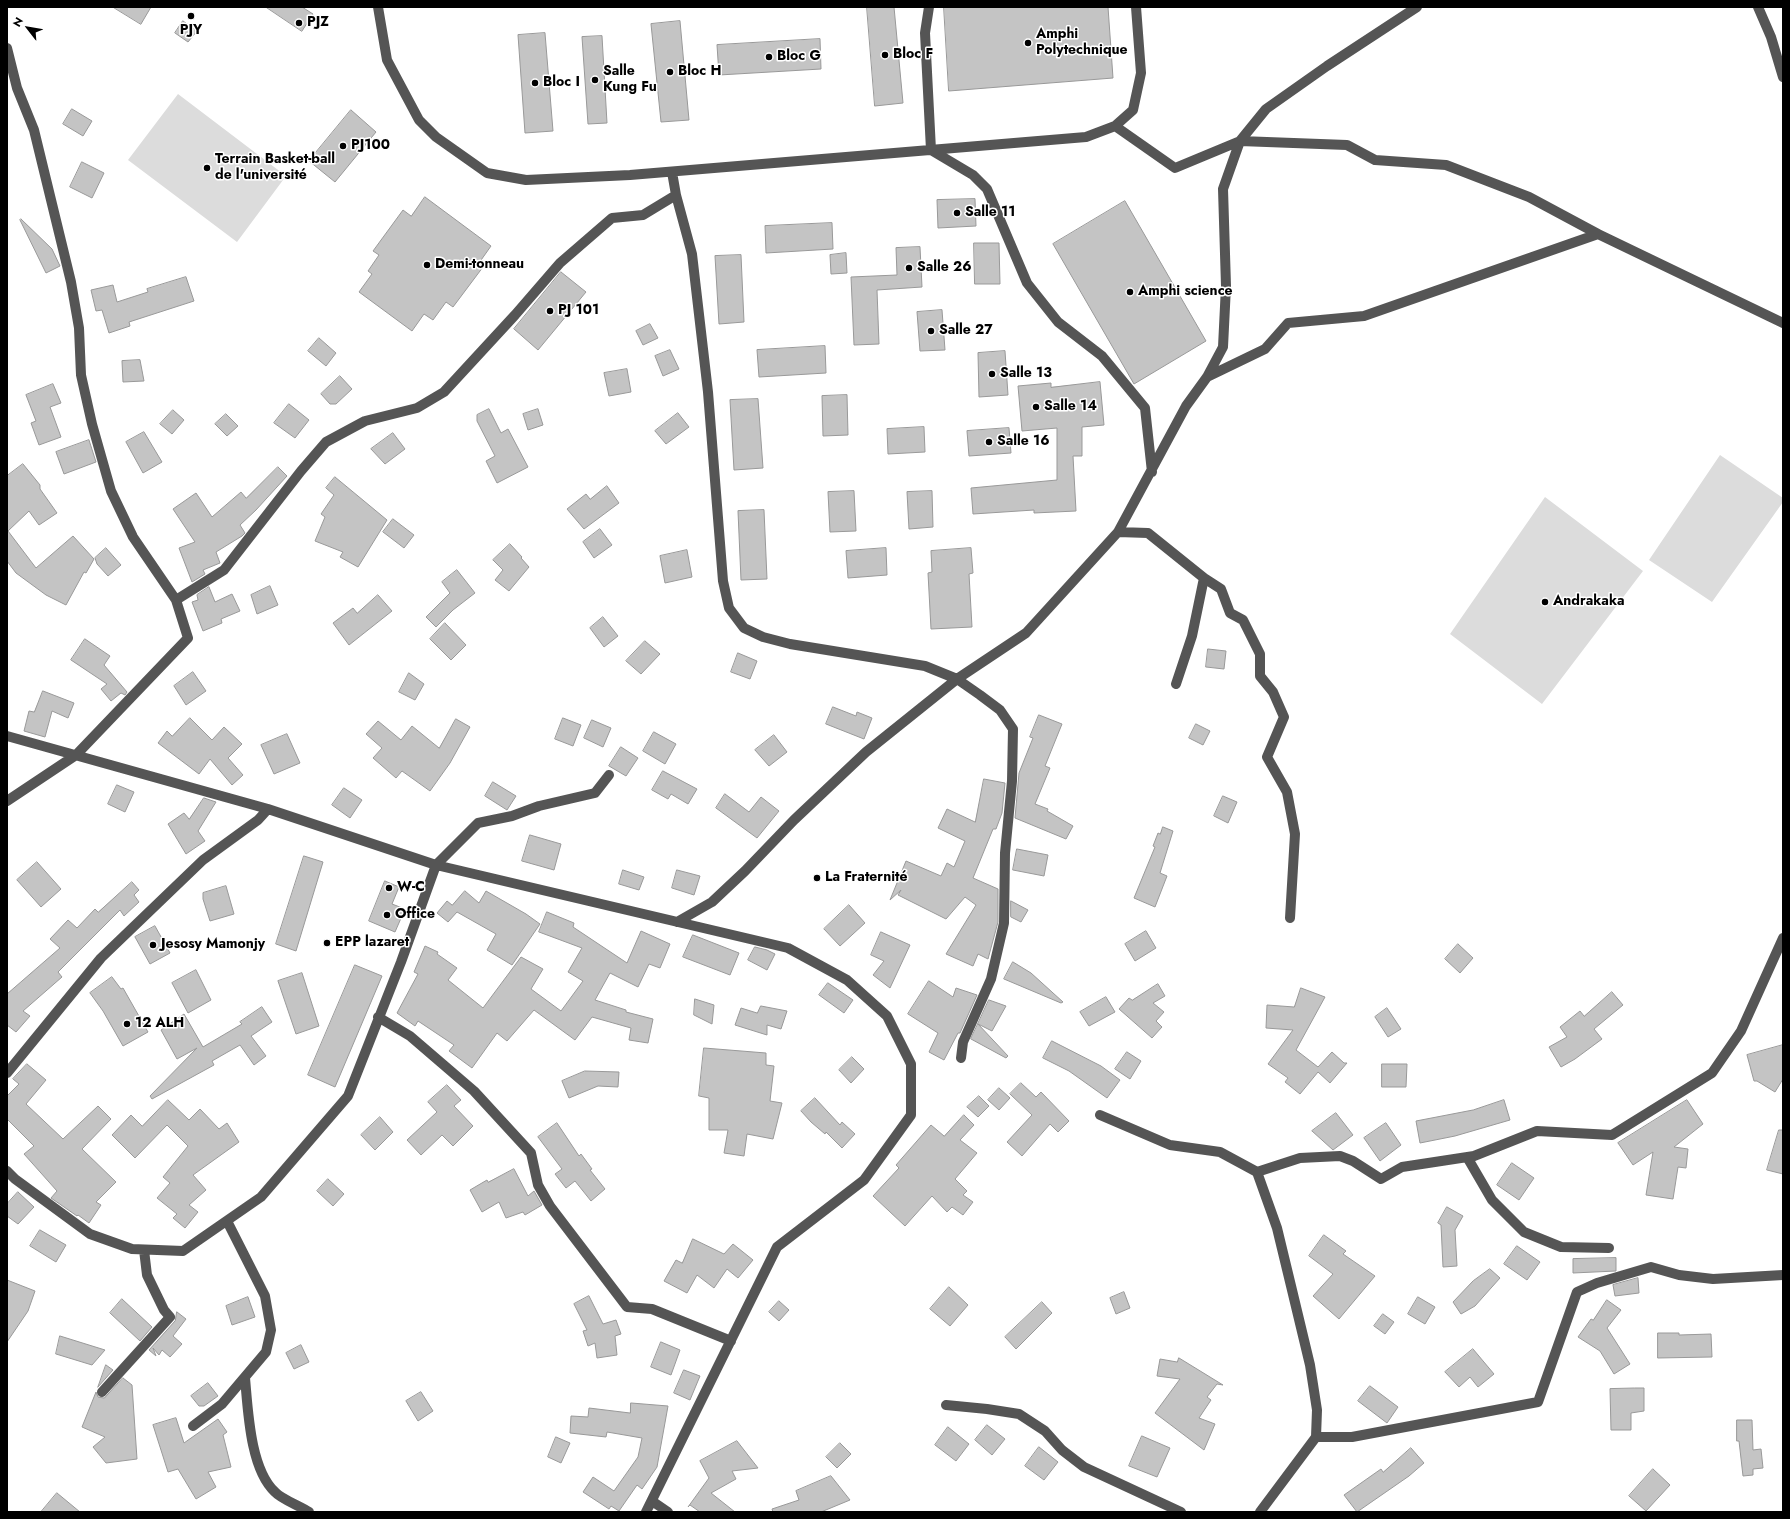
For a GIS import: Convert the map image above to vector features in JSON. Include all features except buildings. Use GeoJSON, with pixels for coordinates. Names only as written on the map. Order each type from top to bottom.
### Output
{"type":"FeatureCollection","features":[{"type":"Feature","properties":{"kind":"street"},"geometry":{"type":"LineString","coordinates":[[378,7],[387,60],[419,120],[436,137],[487,173],[526,180],[672,172],[1086,136],[1115,126],[1133,110],[1141,73],[1136,7]]}},
{"type":"Feature","properties":{"kind":"street"},"geometry":{"type":"LineString","coordinates":[[929,7],[925,33],[930,150]]}},
{"type":"Feature","properties":{"kind":"street"},"geometry":{"type":"LineString","coordinates":[[677,922],[712,902],[745,871],[794,820],[866,752],[957,679],[1026,633],[1118,532],[1152,472],[1186,406],[1207,377],[1223,346],[1226,286],[1223,189],[1240,141],[1266,109],[1327,66],[1417,7]]}},
{"type":"Feature","properties":{"kind":"street"},"geometry":{"type":"LineString","coordinates":[[1758,7],[1771,37],[1783,77]]}},
{"type":"Feature","properties":{"kind":"street"},"geometry":{"type":"LineString","coordinates":[[7,48],[17,88],[34,130],[71,282],[79,328],[81,375],[92,424],[111,491],[133,538],[176,600],[188,638],[76,755],[7,801]]}},
{"type":"Feature","properties":{"kind":"street"},"geometry":{"type":"LineString","coordinates":[[7,85],[17,88]]}},
{"type":"Feature","properties":{"kind":"street"},"geometry":{"type":"LineString","coordinates":[[1115,126],[1175,168],[1240,141],[1347,145],[1375,160],[1446,165],[1529,197],[1598,234],[1783,323]]}},
{"type":"Feature","properties":{"kind":"street"},"geometry":{"type":"LineString","coordinates":[[930,150],[973,175],[987,189],[1027,283],[1058,322],[1102,356],[1145,408],[1152,472]]}},
{"type":"Feature","properties":{"kind":"street"},"geometry":{"type":"LineString","coordinates":[[672,172],[676,194],[692,254],[708,392],[723,581],[729,608],[744,628],[763,637],[790,644],[925,666],[957,679],[1000,710],[1013,729],[1012,781],[1005,853],[1004,923],[991,979],[964,1042],[961,1058]]}},
{"type":"Feature","properties":{"kind":"street"},"geometry":{"type":"LineString","coordinates":[[176,600],[224,570],[301,471],[326,442],[365,421],[417,408],[444,392],[515,315],[560,263],[612,218],[643,215],[676,194]]}},
{"type":"Feature","properties":{"kind":"street"},"geometry":{"type":"LineString","coordinates":[[1207,377],[1265,349],[1288,323],[1364,316],[1598,234]]}},
{"type":"Feature","properties":{"kind":"street"},"geometry":{"type":"LineString","coordinates":[[1118,532],[1148,533],[1204,578],[1221,589],[1230,613],[1242,620],[1260,654],[1260,676],[1273,692],[1284,717],[1267,757],[1287,792],[1295,834],[1290,918]]}},
{"type":"Feature","properties":{"kind":"street"},"geometry":{"type":"LineString","coordinates":[[1176,684],[1192,636],[1204,578]]}},
{"type":"Feature","properties":{"kind":"street"},"geometry":{"type":"LineString","coordinates":[[7,736],[268,809],[436,865],[788,948],[847,980],[887,1016],[911,1064],[910,1114],[864,1180],[777,1247],[646,1512]]}},
{"type":"Feature","properties":{"kind":"street"},"geometry":{"type":"LineString","coordinates":[[7,1171],[15,1179],[90,1234],[132,1249],[183,1251],[261,1197],[348,1096],[436,865],[478,823],[512,816],[539,806],[595,793],[609,775]]}},
{"type":"Feature","properties":{"kind":"street"},"geometry":{"type":"LineString","coordinates":[[7,1073],[100,958],[204,860],[258,820],[268,809]]}},
{"type":"Feature","properties":{"kind":"street"},"geometry":{"type":"LineString","coordinates":[[1257,1172],[1300,1158],[1340,1156],[1353,1161],[1381,1179],[1402,1168],[1474,1156],[1537,1131],[1612,1135],[1712,1073],[1741,1032],[1783,938]]}},
{"type":"Feature","properties":{"kind":"street"},"geometry":{"type":"LineString","coordinates":[[378,1017],[410,1036],[474,1091],[531,1153],[538,1185],[550,1206],[627,1307],[652,1309],[731,1341]]}},
{"type":"Feature","properties":{"kind":"street"},"geometry":{"type":"LineString","coordinates":[[1100,1116],[1170,1145],[1220,1152],[1257,1172],[1277,1228],[1310,1365],[1318,1410],[1316,1437],[1260,1512]]}},
{"type":"Feature","properties":{"kind":"street"},"geometry":{"type":"LineString","coordinates":[[1467,1157],[1492,1200],[1524,1232],[1561,1247],[1609,1248]]}},
{"type":"Feature","properties":{"kind":"street"},"geometry":{"type":"LineString","coordinates":[[193,1426],[222,1404],[245,1378],[266,1352],[271,1330],[265,1296],[227,1221]]}},
{"type":"Feature","properties":{"kind":"street"},"geometry":{"type":"LineString","coordinates":[[102,1392],[170,1317],[164,1310],[147,1275],[144,1250]]}},
{"type":"Feature","properties":{"kind":"street"},"geometry":{"type":"LineString","coordinates":[[1316,1437],[1352,1437],[1538,1402],[1577,1292],[1596,1283],[1650,1267],[1679,1276],[1713,1279],[1783,1275]]}},
{"type":"Feature","properties":{"kind":"street"},"geometry":{"type":"LineString","coordinates":[[245,1378],[251,1436],[261,1472],[275,1493],[309,1512]]}},
{"type":"Feature","properties":{"kind":"street"},"geometry":{"type":"LineString","coordinates":[[946,1405],[1020,1414],[1045,1431],[1062,1450],[1084,1466],[1181,1512]]}},
{"type":"Feature","properties":{"kind":"street"},"geometry":{"type":"LineString","coordinates":[[652,1501],[668,1512]]}},
{"type":"Feature","properties":{"kind":"shaded area","name":"Terrain Basket-ball de l'université"},"geometry":{"type":"Polygon","coordinates":[[[178,94],[286,176],[237,242],[128,160],[178,94]]]}},
{"type":"Feature","properties":{"kind":"shaded area"},"geometry":{"type":"Polygon","coordinates":[[[1720,455],[1783,498],[1783,502],[1712,602],[1649,560],[1720,455]]]}},
{"type":"Feature","properties":{"kind":"shaded area","name":"Andrakaka"},"geometry":{"type":"Polygon","coordinates":[[[1545,497],[1643,571],[1542,704],[1450,634],[1545,497]]]}},
{"type":"Feature","properties":{"kind":"place","name":"PJY"},"geometry":{"type":"Point","coordinates":[191,16]}},
{"type":"Feature","properties":{"kind":"place","name":"PJZ"},"geometry":{"type":"Point","coordinates":[299,23]}},
{"type":"Feature","properties":{"kind":"place","name":"Amphi Polytechnique"},"geometry":{"type":"Point","coordinates":[1028,43]}},
{"type":"Feature","properties":{"kind":"place","name":"Bloc F"},"geometry":{"type":"Point","coordinates":[885,55]}},
{"type":"Feature","properties":{"kind":"place","name":"Bloc G"},"geometry":{"type":"Point","coordinates":[769,57]}},
{"type":"Feature","properties":{"kind":"place","name":"Bloc H"},"geometry":{"type":"Point","coordinates":[670,72]}},
{"type":"Feature","properties":{"kind":"place","name":"Salle Kung Fu"},"geometry":{"type":"Point","coordinates":[595,80]}},
{"type":"Feature","properties":{"kind":"place","name":"Bloc I"},"geometry":{"type":"Point","coordinates":[535,83]}},
{"type":"Feature","properties":{"kind":"place","name":"PJ100"},"geometry":{"type":"Point","coordinates":[343,146]}},
{"type":"Feature","properties":{"kind":"place","name":"Terrain Basket-ball de l'université"},"geometry":{"type":"Point","coordinates":[207,168]}},
{"type":"Feature","properties":{"kind":"place","name":"Salle 11"},"geometry":{"type":"Point","coordinates":[957,213]}},
{"type":"Feature","properties":{"kind":"place","name":"Demi-tonneau"},"geometry":{"type":"Point","coordinates":[427,265]}},
{"type":"Feature","properties":{"kind":"place","name":"Salle 26"},"geometry":{"type":"Point","coordinates":[909,268]}},
{"type":"Feature","properties":{"kind":"place","name":"Amphi science"},"geometry":{"type":"Point","coordinates":[1130,292]}},
{"type":"Feature","properties":{"kind":"place","name":"PJ 101"},"geometry":{"type":"Point","coordinates":[550,311]}},
{"type":"Feature","properties":{"kind":"place","name":"Salle 27"},"geometry":{"type":"Point","coordinates":[931,331]}},
{"type":"Feature","properties":{"kind":"place","name":"Salle 13"},"geometry":{"type":"Point","coordinates":[992,374]}},
{"type":"Feature","properties":{"kind":"place","name":"Salle 14"},"geometry":{"type":"Point","coordinates":[1036,407]}},
{"type":"Feature","properties":{"kind":"place","name":"Salle 16"},"geometry":{"type":"Point","coordinates":[989,442]}},
{"type":"Feature","properties":{"kind":"place","name":"Andrakaka"},"geometry":{"type":"Point","coordinates":[1545,602]}},
{"type":"Feature","properties":{"kind":"place","name":"La Fraternité"},"geometry":{"type":"Point","coordinates":[817,878]}},
{"type":"Feature","properties":{"kind":"place","name":"W-C"},"geometry":{"type":"Point","coordinates":[389,888]}},
{"type":"Feature","properties":{"kind":"place","name":"Office"},"geometry":{"type":"Point","coordinates":[387,915]}},
{"type":"Feature","properties":{"kind":"place","name":"EPP lazaret"},"geometry":{"type":"Point","coordinates":[327,943]}},
{"type":"Feature","properties":{"kind":"place","name":"Jesosy Mamonjy"},"geometry":{"type":"Point","coordinates":[153,945]}},
{"type":"Feature","properties":{"kind":"place","name":"12 ALH"},"geometry":{"type":"Point","coordinates":[127,1024]}}]}
